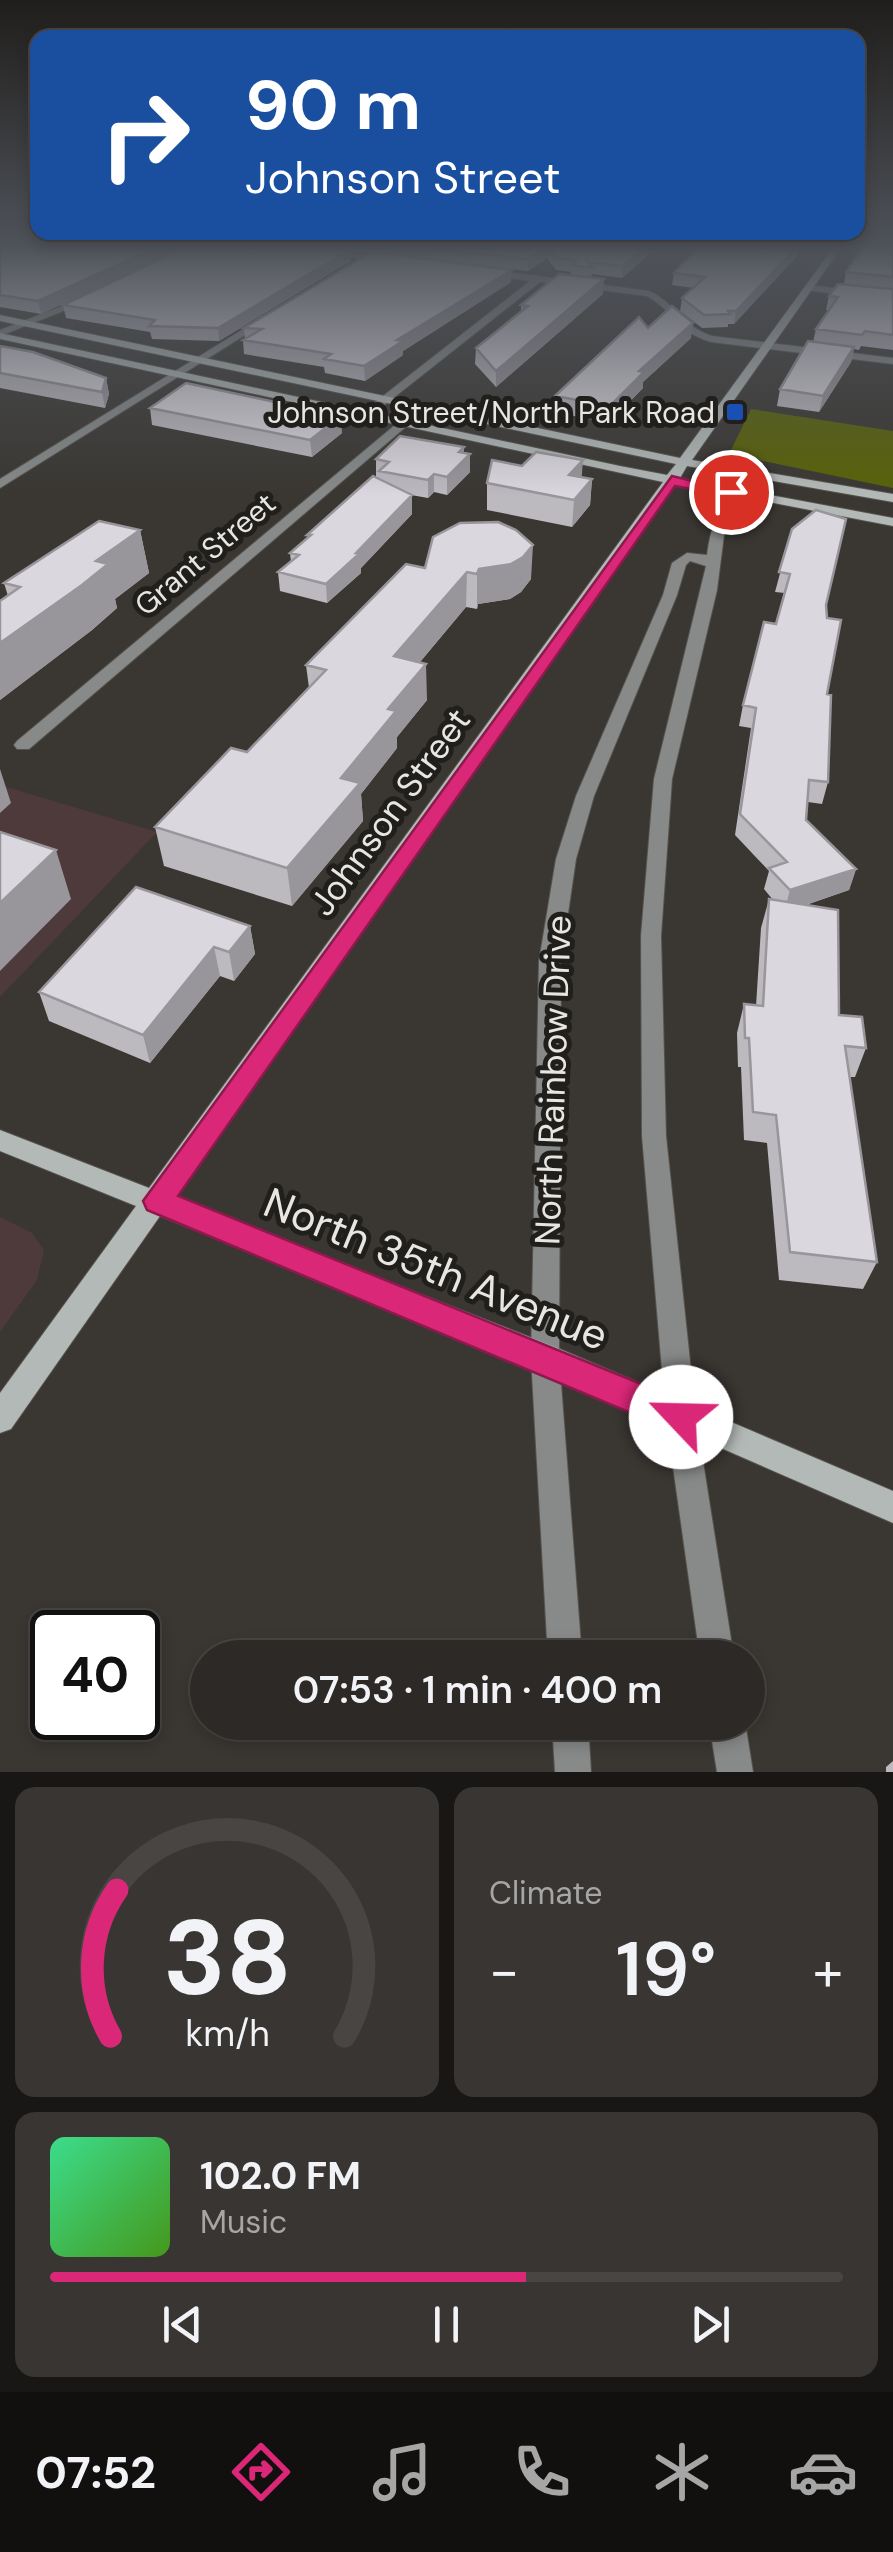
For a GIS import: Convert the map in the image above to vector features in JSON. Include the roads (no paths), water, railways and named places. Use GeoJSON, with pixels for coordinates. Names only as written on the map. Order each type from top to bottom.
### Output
{"type":"FeatureCollection","features":[{"type":"Feature","properties":{"kind":"street"},"geometry":{"type":"LineString","coordinates":[[63,331],[683,462],[893,498]]}},
{"type":"Feature","properties":{"kind":"street"},"geometry":{"type":"LineString","coordinates":[[0,484],[248,331]]}},
{"type":"Feature","properties":{"kind":"street"},"geometry":{"type":"LineString","coordinates":[[364,416],[473,331]]}},
{"type":"Feature","properties":{"kind":"street"},"geometry":{"type":"LineString","coordinates":[[689,331],[719,340],[893,362]]}},
{"type":"Feature","properties":{"kind":"street","name":"Johnson Street"},"geometry":{"type":"LineString","coordinates":[[0,1418],[778,331]]}},
{"type":"Feature","properties":{"kind":"street"},"geometry":{"type":"LineString","coordinates":[[0,335],[672,481],[893,522]]}},
{"type":"Feature","properties":{"kind":"street","name":"Grant Street"},"geometry":{"type":"LineString","coordinates":[[23,745],[423,407]]}},
{"type":"Feature","properties":{"kind":"street"},"geometry":{"type":"LineString","coordinates":[[714,1640],[681,1417],[654,1136],[651,936],[663,779],[722,518],[760,498]]}},
{"type":"Feature","properties":{"kind":"street","name":"North Rainbow Drive"},"geometry":{"type":"LineString","coordinates":[[564,1640],[545,1357],[550,961],[566,859],[586,796],[670,595],[679,563],[688,557],[706,559],[714,566]]}},
{"type":"Feature","properties":{"kind":"street","name":"North 35th Avenue"},"geometry":{"type":"LineString","coordinates":[[0,1140],[545,1357],[893,1506]]}},
{"type":"Feature","properties":{"kind":"street"},"geometry":{"type":"LineString","coordinates":[[571,1740],[573,1772]]}},
{"type":"Feature","properties":{"kind":"street"},"geometry":{"type":"LineString","coordinates":[[730,1740],[734,1772]]}},
{"type":"Feature","properties":{"kind":"place","name":"Johnson Street/North Park Road"},"geometry":{"type":"Point","coordinates":[735,412]}}]}
